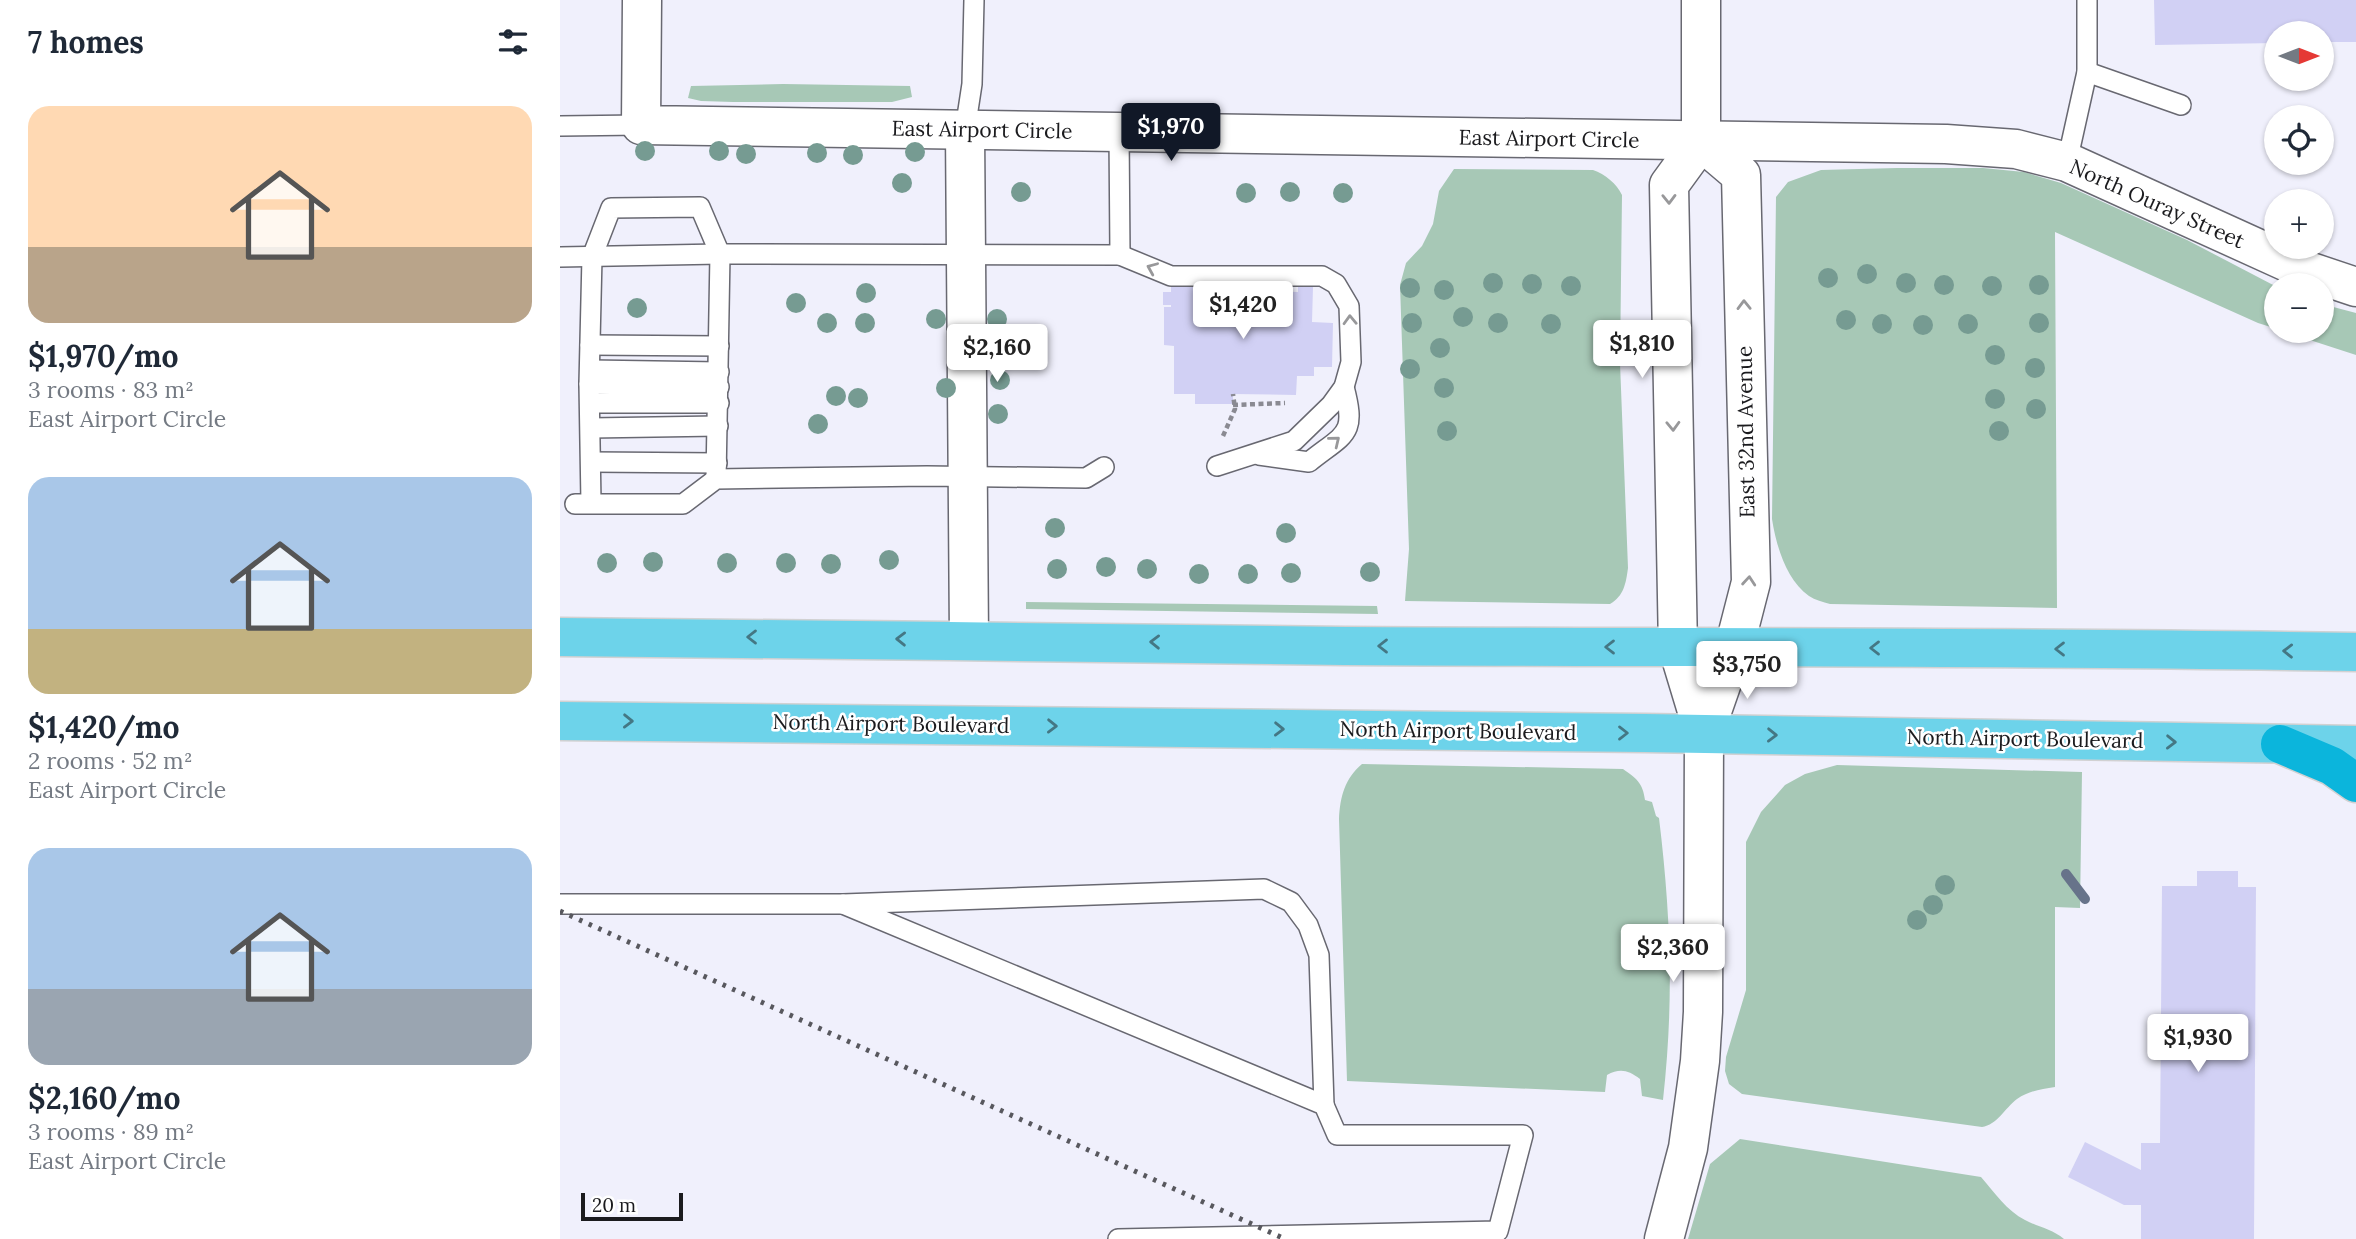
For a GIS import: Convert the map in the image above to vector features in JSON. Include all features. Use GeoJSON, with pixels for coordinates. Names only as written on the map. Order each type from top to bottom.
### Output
{"type":"FeatureCollection","features":[{"type":"Feature","properties":{"kind":"highway"},"geometry":{"type":"LineString","coordinates":[[2280,744],[2332,766],[2356,783]]}},
{"type":"Feature","properties":{"kind":"main road"},"geometry":{"type":"LineString","coordinates":[[560,636],[969,639],[1339,646],[2356,652]]}},
{"type":"Feature","properties":{"kind":"main road","name":"North Airport Boulevard"},"geometry":{"type":"LineString","coordinates":[[560,721],[1704,734],[2356,745]]}},
{"type":"Feature","properties":{"kind":"street"},"geometry":{"type":"LineString","coordinates":[[641,125],[642,0]]}},
{"type":"Feature","properties":{"kind":"street"},"geometry":{"type":"LineString","coordinates":[[1701,0],[1701,141]]}},
{"type":"Feature","properties":{"kind":"street","name":"East Airport Circle"},"geometry":{"type":"LineString","coordinates":[[641,125],[1701,141]]}},
{"type":"Feature","properties":{"kind":"street"},"geometry":{"type":"LineString","coordinates":[[965,130],[969,639]]}},
{"type":"Feature","properties":{"kind":"street","name":"North Ouray Street"},"geometry":{"type":"LineString","coordinates":[[1701,141],[1946,144],[2016,149],[2067,162],[2305,270],[2356,287]]}},
{"type":"Feature","properties":{"kind":"street","name":"East 32nd Avenue"},"geometry":{"type":"LineString","coordinates":[[1664,1239],[1688,1148],[1700,1061],[1703,1012],[1704,734],[1678,648],[1669,185],[1701,141],[1741,175],[1751,582],[1734,648],[1704,734]]}},
{"type":"Feature","properties":{"kind":"lane"},"geometry":{"type":"LineString","coordinates":[[965,130],[972,84],[974,0]]}},
{"type":"Feature","properties":{"kind":"lane"},"geometry":{"type":"LineString","coordinates":[[2067,162],[2087,72],[2087,0]]}},
{"type":"Feature","properties":{"kind":"lane"},"geometry":{"type":"LineString","coordinates":[[2087,72],[2181,105]]}},
{"type":"Feature","properties":{"kind":"lane"},"geometry":{"type":"LineString","coordinates":[[560,126],[641,125]]}},
{"type":"Feature","properties":{"kind":"lane"},"geometry":{"type":"LineString","coordinates":[[1119,132],[1120,255]]}},
{"type":"Feature","properties":{"kind":"lane"},"geometry":{"type":"LineString","coordinates":[[700,207],[720,254],[717,471],[683,504],[583,504],[591,462],[592,257],[611,208],[700,207]]}},
{"type":"Feature","properties":{"kind":"lane"},"geometry":{"type":"LineString","coordinates":[[560,257],[720,254],[1120,255],[1171,276],[1309,275],[1329,279],[1340,289],[1349,306],[1351,362],[1344,387],[1331,405],[1294,441],[1217,466]]}},
{"type":"Feature","properties":{"kind":"lane"},"geometry":{"type":"LineString","coordinates":[[590,345],[719,346]]}},
{"type":"Feature","properties":{"kind":"lane"},"geometry":{"type":"LineString","coordinates":[[590,386],[719,387]]}},
{"type":"Feature","properties":{"kind":"lane"},"geometry":{"type":"LineString","coordinates":[[1251,454],[1310,462],[1347,431],[1351,419],[1344,387]]}},
{"type":"Feature","properties":{"kind":"lane"},"geometry":{"type":"LineString","coordinates":[[591,428],[718,426]]}},
{"type":"Feature","properties":{"kind":"lane"},"geometry":{"type":"LineString","coordinates":[[591,462],[717,471],[1086,478],[1104,467]]}},
{"type":"Feature","properties":{"kind":"lane"},"geometry":{"type":"LineString","coordinates":[[560,904],[843,904],[1264,889],[1291,902],[1308,925],[1319,955],[1324,1105],[1336,1135],[1524,1135],[1498,1231],[1118,1239]]}},
{"type":"Feature","properties":{"kind":"lane"},"geometry":{"type":"LineString","coordinates":[[843,904],[1324,1105]]}},
{"type":"Feature","properties":{"kind":"path"},"geometry":{"type":"LineString","coordinates":[[1222,438],[1235,409],[1233,394]]}},
{"type":"Feature","properties":{"kind":"path"},"geometry":{"type":"LineString","coordinates":[[1233,405],[1285,403]]}},
{"type":"Feature","properties":{"kind":"green space"},"geometry":{"type":"Polygon","coordinates":[[[691,86],[910,86],[912,97],[892,102],[733,102],[688,98],[691,86]]]}},
{"type":"Feature","properties":{"kind":"green space"},"geometry":{"type":"Polygon","coordinates":[[[1983,168],[2024,172],[2061,183],[2187,240],[2264,280],[2264,325],[2055,232],[2057,608],[1830,604],[1811,597],[1801,589],[1788,571],[1779,551],[1772,519],[1776,197],[1788,182],[1821,170],[1983,168]]]}},
{"type":"Feature","properties":{"kind":"green space"},"geometry":{"type":"Polygon","coordinates":[[[1454,169],[1593,170],[1610,180],[1622,195],[1620,363],[1628,568],[1621,593],[1610,604],[1405,601],[1409,549],[1400,285],[1406,263],[1422,246],[1433,224],[1439,191],[1454,169]]]}},
{"type":"Feature","properties":{"kind":"green space"},"geometry":{"type":"Polygon","coordinates":[[[2334,307],[2356,313],[2356,355],[2319,343],[2334,343],[2334,307]]]}},
{"type":"Feature","properties":{"kind":"green space"},"geometry":{"type":"Polygon","coordinates":[[[1026,602],[1377,606],[1378,614],[1026,609],[1026,602]]]}},
{"type":"Feature","properties":{"kind":"green space"},"geometry":{"type":"Polygon","coordinates":[[[1362,764],[1623,769],[1632,775],[1643,789],[1645,800],[1652,802],[1659,818],[1666,890],[1670,993],[1663,1100],[1642,1096],[1640,1079],[1624,1071],[1607,1075],[1605,1092],[1347,1081],[1339,819],[1344,788],[1351,775],[1362,764]]]}},
{"type":"Feature","properties":{"kind":"green space"},"geometry":{"type":"Polygon","coordinates":[[[1837,765],[2082,772],[2080,908],[2055,907],[2055,1087],[2022,1096],[1987,1126],[1742,1094],[1729,1084],[1725,1071],[1726,1057],[1746,990],[1746,842],[1761,812],[1785,785],[1805,774],[1837,765]]]}},
{"type":"Feature","properties":{"kind":"green space"},"geometry":{"type":"Polygon","coordinates":[[[1740,1139],[1981,1177],[2012,1212],[2064,1239],[1688,1239],[1710,1164],[1740,1139]]]}},
{"type":"Feature","properties":{"kind":"building"},"geometry":{"type":"Polygon","coordinates":[[[2154,0],[2356,0],[2356,42],[2334,42],[2334,21],[2264,21],[2264,43],[2155,45],[2154,0]]]}},
{"type":"Feature","properties":{"kind":"building"},"geometry":{"type":"Polygon","coordinates":[[[1171,286],[1245,287],[1245,291],[1298,292],[1298,287],[1313,287],[1312,322],[1333,323],[1332,367],[1314,367],[1314,376],[1297,376],[1296,395],[1233,394],[1233,404],[1195,404],[1195,394],[1174,394],[1174,346],[1164,345],[1164,307],[1171,305],[1163,305],[1163,292],[1171,292],[1171,286]]]}},
{"type":"Feature","properties":{"kind":"building"},"geometry":{"type":"Polygon","coordinates":[[[2197,871],[2238,871],[2238,887],[2256,887],[2254,1239],[2141,1239],[2141,1205],[2124,1205],[2068,1177],[2085,1142],[2141,1170],[2141,1143],[2160,1143],[2162,886],[2197,886],[2197,871]]]}},
{"type":"Feature","properties":{"kind":"waterway"},"geometry":{"type":"LineString","coordinates":[[2066,874],[2085,899]]}},
{"type":"Feature","properties":{"kind":"railway"},"geometry":{"type":"LineString","coordinates":[[560,911],[1285,1239]]}}]}
